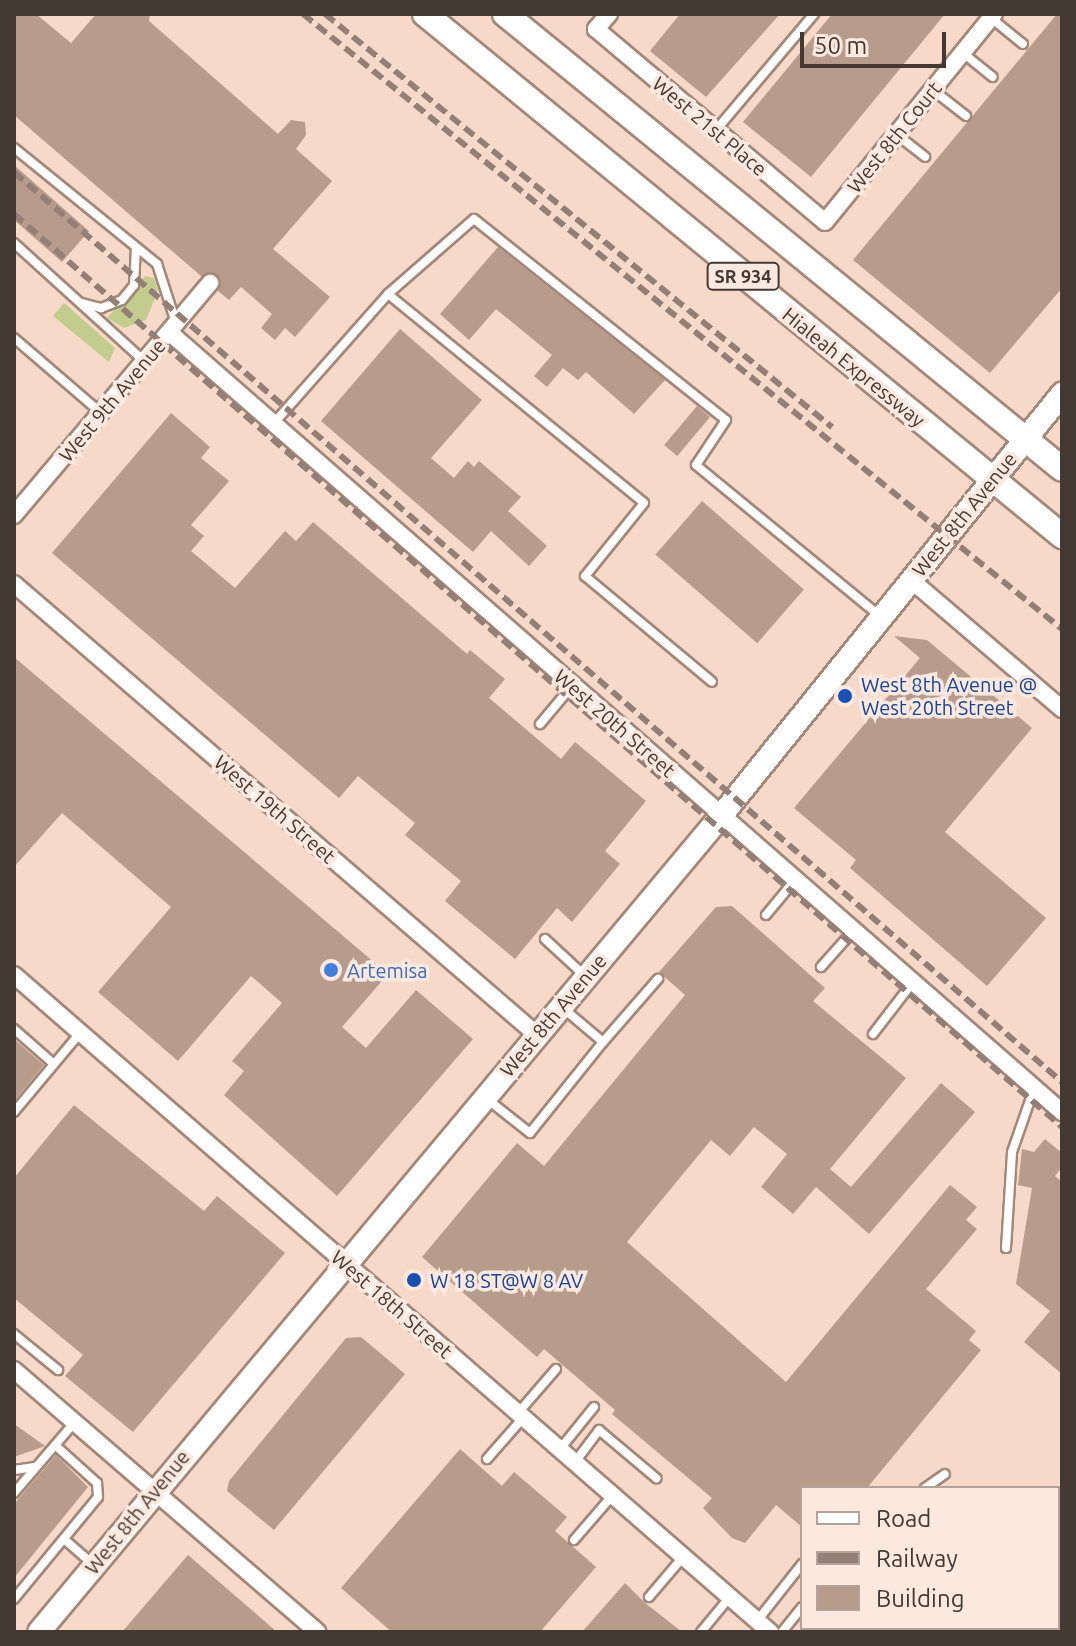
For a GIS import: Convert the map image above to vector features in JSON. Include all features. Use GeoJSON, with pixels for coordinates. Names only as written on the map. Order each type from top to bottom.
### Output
{"type":"FeatureCollection","features":[{"type":"Feature","properties":{"kind":"main road","name":"Hialeah Expressway"},"geometry":{"type":"LineString","coordinates":[[425,14],[1062,536]]}},
{"type":"Feature","properties":{"kind":"main road","name":"SR 934"},"geometry":{"type":"LineString","coordinates":[[505,14],[1062,469]]}},
{"type":"Feature","properties":{"kind":"street","name":"West 21st Place"},"geometry":{"type":"LineString","coordinates":[[609,14],[596,29],[825,222]]}},
{"type":"Feature","properties":{"kind":"street","name":"West 8th Court"},"geometry":{"type":"LineString","coordinates":[[825,222],[992,16]]}},
{"type":"Feature","properties":{"kind":"street","name":"West 9th Avenue"},"geometry":{"type":"LineString","coordinates":[[14,515],[210,283]]}},
{"type":"Feature","properties":{"kind":"street","name":"West 20th Street"},"geometry":{"type":"LineString","coordinates":[[172,328],[273,423],[1062,1112]]}},
{"type":"Feature","properties":{"kind":"street","name":"West 8th Avenue"},"geometry":{"type":"LineString","coordinates":[[39,1632],[721,816],[1062,394]]}},
{"type":"Feature","properties":{"kind":"street"},"geometry":{"type":"LineString","coordinates":[[911,580],[1062,709]]}},
{"type":"Feature","properties":{"kind":"street","name":"West 19th Street"},"geometry":{"type":"LineString","coordinates":[[14,584],[537,1035]]}},
{"type":"Feature","properties":{"kind":"street","name":"West 18th Street"},"geometry":{"type":"LineString","coordinates":[[14,975],[770,1632]]}},
{"type":"Feature","properties":{"kind":"street"},"geometry":{"type":"LineString","coordinates":[[14,1370],[315,1631]]}},
{"type":"Feature","properties":{"kind":"lane"},"geometry":{"type":"LineString","coordinates":[[716,130],[814,14]]}},
{"type":"Feature","properties":{"kind":"lane"},"geometry":{"type":"LineString","coordinates":[[992,16],[1023,44]]}},
{"type":"Feature","properties":{"kind":"lane"},"geometry":{"type":"LineString","coordinates":[[963,53],[993,77]]}},
{"type":"Feature","properties":{"kind":"lane"},"geometry":{"type":"LineString","coordinates":[[932,90],[966,116]]}},
{"type":"Feature","properties":{"kind":"lane"},"geometry":{"type":"LineString","coordinates":[[896,134],[925,157]]}},
{"type":"Feature","properties":{"kind":"lane"},"geometry":{"type":"LineString","coordinates":[[14,148],[157,264],[172,328]]}},
{"type":"Feature","properties":{"kind":"lane"},"geometry":{"type":"LineString","coordinates":[[273,423],[388,294],[474,219],[726,420],[696,465],[881,617]]}},
{"type":"Feature","properties":{"kind":"lane"},"geometry":{"type":"LineString","coordinates":[[14,243],[145,361]]}},
{"type":"Feature","properties":{"kind":"lane"},"geometry":{"type":"LineString","coordinates":[[77,301],[101,308],[122,300],[134,285],[136,248]]}},
{"type":"Feature","properties":{"kind":"lane"},"geometry":{"type":"LineString","coordinates":[[388,294],[644,503],[585,576],[712,682]]}},
{"type":"Feature","properties":{"kind":"lane"},"geometry":{"type":"LineString","coordinates":[[14,338],[101,413]]}},
{"type":"Feature","properties":{"kind":"lane"},"geometry":{"type":"LineString","coordinates":[[540,724],[572,686]]}},
{"type":"Feature","properties":{"kind":"lane"},"geometry":{"type":"LineString","coordinates":[[766,915],[795,880]]}},
{"type":"Feature","properties":{"kind":"lane"},"geometry":{"type":"LineString","coordinates":[[821,967],[853,931]]}},
{"type":"Feature","properties":{"kind":"lane"},"geometry":{"type":"LineString","coordinates":[[545,939],[585,977]]}},
{"type":"Feature","properties":{"kind":"lane"},"geometry":{"type":"LineString","coordinates":[[484,1097],[530,1133],[658,979]]}},
{"type":"Feature","properties":{"kind":"lane"},"geometry":{"type":"LineString","coordinates":[[873,1034],[913,982]]}},
{"type":"Feature","properties":{"kind":"lane"},"geometry":{"type":"LineString","coordinates":[[561,1006],[603,1042]]}},
{"type":"Feature","properties":{"kind":"lane"},"geometry":{"type":"LineString","coordinates":[[14,1029],[54,1064]]}},
{"type":"Feature","properties":{"kind":"lane"},"geometry":{"type":"LineString","coordinates":[[14,1112],[80,1033]]}},
{"type":"Feature","properties":{"kind":"lane"},"geometry":{"type":"LineString","coordinates":[[1006,1248],[1012,1152],[1034,1088]]}},
{"type":"Feature","properties":{"kind":"lane"},"geometry":{"type":"LineString","coordinates":[[14,1334],[58,1370]]}},
{"type":"Feature","properties":{"kind":"lane"},"geometry":{"type":"LineString","coordinates":[[487,1459],[556,1369]]}},
{"type":"Feature","properties":{"kind":"lane"},"geometry":{"type":"LineString","coordinates":[[560,1449],[594,1407]]}},
{"type":"Feature","properties":{"kind":"lane"},"geometry":{"type":"LineString","coordinates":[[14,1493],[75,1422]]}},
{"type":"Feature","properties":{"kind":"lane"},"geometry":{"type":"LineString","coordinates":[[575,1462],[599,1430],[656,1478]]}},
{"type":"Feature","properties":{"kind":"lane"},"geometry":{"type":"LineString","coordinates":[[14,1599],[64,1539],[99,1489],[56,1446]]}},
{"type":"Feature","properties":{"kind":"lane"},"geometry":{"type":"LineString","coordinates":[[14,1470],[35,1467]]}},
{"type":"Feature","properties":{"kind":"lane"},"geometry":{"type":"LineString","coordinates":[[928,1486],[945,1474]]}},
{"type":"Feature","properties":{"kind":"lane"},"geometry":{"type":"LineString","coordinates":[[574,1540],[613,1495]]}},
{"type":"Feature","properties":{"kind":"lane"},"geometry":{"type":"LineString","coordinates":[[64,1539],[94,1565]]}},
{"type":"Feature","properties":{"kind":"lane"},"geometry":{"type":"LineString","coordinates":[[649,1597],[683,1557]]}},
{"type":"Feature","properties":{"kind":"lane"},"geometry":{"type":"LineString","coordinates":[[757,1621],[800,1567]]}},
{"type":"Feature","properties":{"kind":"lane"},"geometry":{"type":"LineString","coordinates":[[701,1632],[730,1597]]}},
{"type":"Feature","properties":{"kind":"lane"},"geometry":{"type":"LineString","coordinates":[[782,1632],[800,1610]]}},
{"type":"Feature","properties":{"kind":"green space"},"geometry":{"type":"Polygon","coordinates":[[[145,276],[154,278],[158,290],[146,320],[124,328],[107,318],[145,276]]]}},
{"type":"Feature","properties":{"kind":"green space"},"geometry":{"type":"Polygon","coordinates":[[[64,303],[115,348],[109,362],[53,316],[64,303]]]}},
{"type":"Feature","properties":{"kind":"building"},"geometry":{"type":"Polygon","coordinates":[[[14,14],[36,14],[71,43],[96,14],[150,14],[149,21],[278,134],[291,120],[305,122],[306,135],[296,149],[332,181],[273,249],[330,297],[295,337],[285,328],[275,340],[261,328],[272,314],[241,287],[229,300],[218,291],[218,275],[201,276],[14,115],[14,14]]]}},
{"type":"Feature","properties":{"kind":"building"},"geometry":{"type":"Polygon","coordinates":[[[680,14],[780,14],[706,97],[650,51],[680,14]]]}},
{"type":"Feature","properties":{"kind":"building"},"geometry":{"type":"Polygon","coordinates":[[[832,14],[945,14],[811,177],[743,122],[832,14]]]}},
{"type":"Feature","properties":{"kind":"building"},"geometry":{"type":"Polygon","coordinates":[[[1057,14],[1062,14],[1062,288],[990,373],[853,260],[1057,14]]]}},
{"type":"Feature","properties":{"kind":"building"},"geometry":{"type":"Polygon","coordinates":[[[14,165],[89,231],[62,262],[14,220],[14,165]]]}},
{"type":"Feature","properties":{"kind":"building"},"geometry":{"type":"Polygon","coordinates":[[[498,247],[665,380],[634,414],[586,372],[578,380],[563,368],[547,387],[534,376],[552,355],[496,309],[469,340],[440,314],[498,247]]]}},
{"type":"Feature","properties":{"kind":"building"},"geometry":{"type":"Polygon","coordinates":[[[400,329],[482,400],[431,458],[454,478],[468,461],[474,467],[479,461],[521,497],[508,511],[547,546],[529,566],[491,531],[473,552],[321,421],[400,329]]]}},
{"type":"Feature","properties":{"kind":"building"},"geometry":{"type":"Polygon","coordinates":[[[697,406],[710,417],[677,456],[664,445],[697,406]]]}},
{"type":"Feature","properties":{"kind":"building"},"geometry":{"type":"Polygon","coordinates":[[[171,413],[210,447],[201,458],[229,481],[191,525],[204,536],[191,551],[235,588],[285,531],[296,541],[313,522],[467,654],[470,650],[505,679],[489,698],[561,759],[575,742],[646,801],[605,851],[620,864],[572,922],[557,908],[515,959],[445,901],[461,881],[405,835],[415,823],[358,776],[339,798],[52,553],[171,413]]]}},
{"type":"Feature","properties":{"kind":"building"},"geometry":{"type":"Polygon","coordinates":[[[702,501],[804,590],[757,643],[655,555],[702,501]]]}},
{"type":"Feature","properties":{"kind":"building"},"geometry":{"type":"Polygon","coordinates":[[[894,636],[927,640],[1032,728],[945,832],[1046,918],[987,986],[850,868],[856,860],[794,808],[920,658],[894,636]]]}},
{"type":"Feature","properties":{"kind":"building"},"geometry":{"type":"Polygon","coordinates":[[[14,657],[388,974],[342,1027],[366,1048],[416,990],[473,1039],[337,1196],[224,1095],[244,1071],[232,1061],[282,1003],[251,976],[178,1061],[98,992],[171,907],[62,813],[14,867],[14,657]]]}},
{"type":"Feature","properties":{"kind":"building"},"geometry":{"type":"Polygon","coordinates":[[[732,906],[825,988],[813,1001],[906,1078],[830,1169],[851,1187],[941,1083],[975,1112],[869,1234],[816,1187],[793,1214],[761,1187],[787,1154],[754,1127],[730,1156],[711,1140],[627,1242],[786,1382],[950,1185],[977,1207],[966,1220],[977,1229],[926,1289],[976,1331],[969,1340],[981,1350],[869,1486],[800,1486],[800,1525],[776,1505],[745,1543],[732,1538],[703,1508],[712,1498],[612,1414],[615,1410],[544,1349],[537,1357],[422,1257],[517,1143],[544,1166],[685,995],[659,972],[716,907],[732,906]]]}},
{"type":"Feature","properties":{"kind":"building"},"geometry":{"type":"Polygon","coordinates":[[[14,1039],[44,1065],[14,1101],[14,1039]]]}},
{"type":"Feature","properties":{"kind":"building"},"geometry":{"type":"Polygon","coordinates":[[[74,1105],[204,1211],[217,1196],[285,1253],[133,1432],[65,1376],[83,1355],[14,1298],[14,1178],[74,1105]]]}},
{"type":"Feature","properties":{"kind":"building"},"geometry":{"type":"Polygon","coordinates":[[[1045,1139],[1062,1153],[1062,1167],[1055,1176],[1062,1182],[1062,1374],[1024,1342],[1050,1311],[1016,1284],[1032,1188],[1018,1185],[1022,1149],[1034,1152],[1045,1139]]]}},
{"type":"Feature","properties":{"kind":"building"},"geometry":{"type":"Polygon","coordinates":[[[361,1337],[405,1374],[274,1530],[227,1491],[229,1481],[346,1338],[361,1337]]]}},
{"type":"Feature","properties":{"kind":"building"},"geometry":{"type":"Polygon","coordinates":[[[14,1424],[45,1446],[14,1457],[14,1424]]]}},
{"type":"Feature","properties":{"kind":"building"},"geometry":{"type":"Polygon","coordinates":[[[460,1449],[502,1486],[514,1472],[567,1517],[555,1531],[596,1567],[540,1632],[392,1632],[341,1588],[460,1449]]]}},
{"type":"Feature","properties":{"kind":"building"},"geometry":{"type":"Polygon","coordinates":[[[56,1455],[88,1487],[14,1578],[14,1504],[56,1455]]]}},
{"type":"Feature","properties":{"kind":"building"},"geometry":{"type":"Polygon","coordinates":[[[188,1555],[277,1632],[122,1632],[188,1555]]]}},
{"type":"Feature","properties":{"kind":"building"},"geometry":{"type":"Polygon","coordinates":[[[625,1583],[644,1602],[682,1632],[582,1632],[625,1583]]]}},
{"type":"Feature","properties":{"kind":"railway"},"geometry":{"type":"LineString","coordinates":[[303,14],[1062,629]]}},
{"type":"Feature","properties":{"kind":"railway"},"geometry":{"type":"LineString","coordinates":[[325,14],[832,427]]}},
{"type":"Feature","properties":{"kind":"railway"},"geometry":{"type":"LineString","coordinates":[[14,172],[1062,1082]]}},
{"type":"Feature","properties":{"kind":"railway"},"geometry":{"type":"LineString","coordinates":[[14,214],[1062,1127]]}},
{"type":"Feature","properties":{"kind":"place","name":"West 8th Avenue @ West 20th Street"},"geometry":{"type":"Point","coordinates":[845,696]}},
{"type":"Feature","properties":{"kind":"place","name":"Artemisa"},"geometry":{"type":"Point","coordinates":[331,970]}},
{"type":"Feature","properties":{"kind":"place","name":"W 18 ST@W 8 AV"},"geometry":{"type":"Point","coordinates":[414,1280]}}]}
